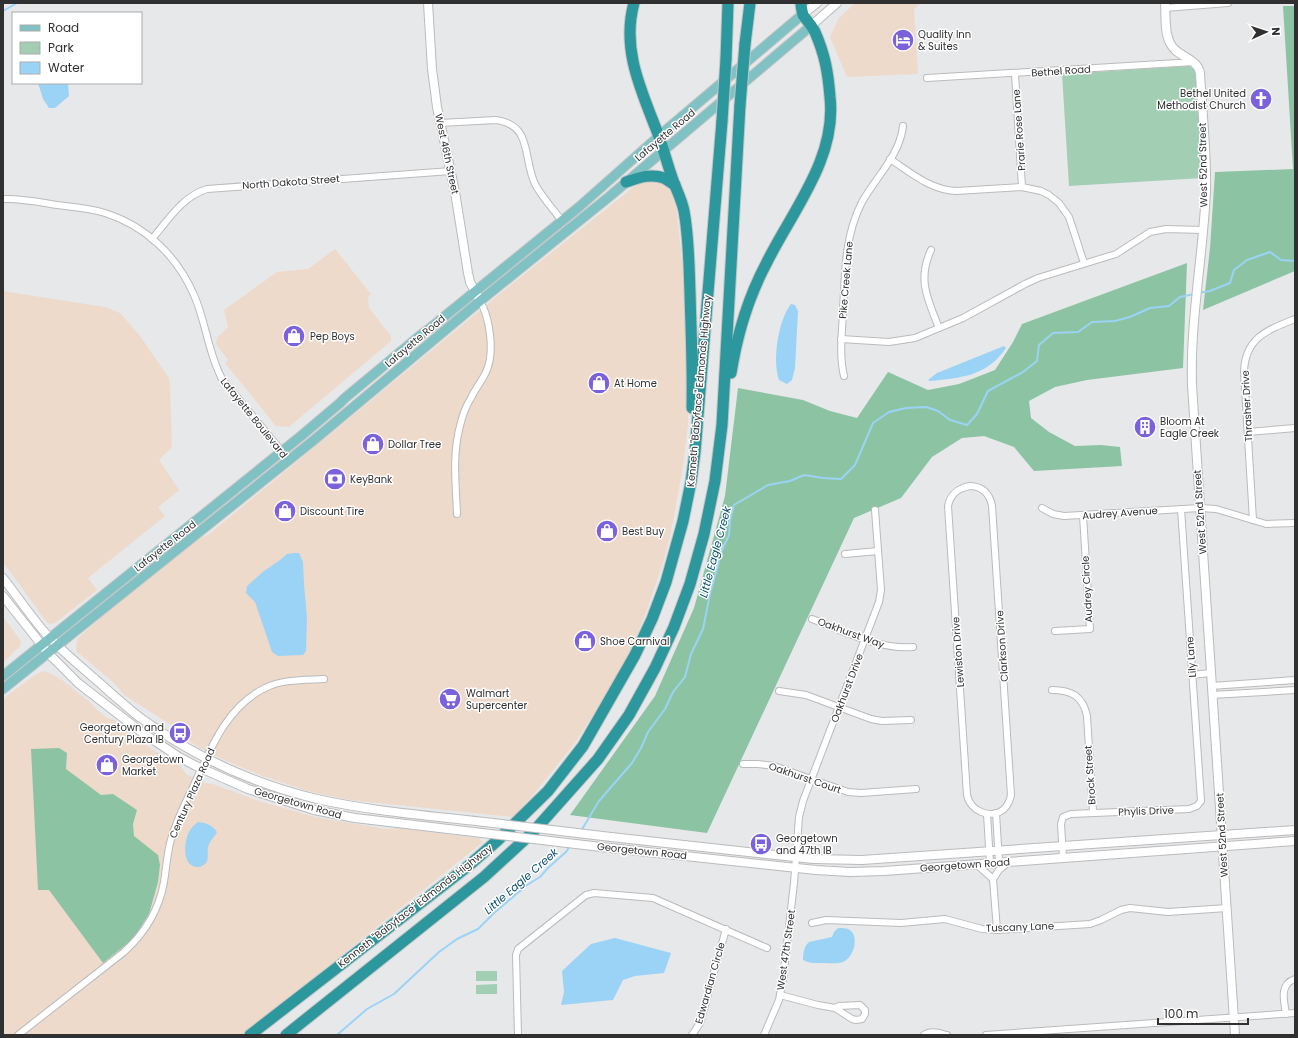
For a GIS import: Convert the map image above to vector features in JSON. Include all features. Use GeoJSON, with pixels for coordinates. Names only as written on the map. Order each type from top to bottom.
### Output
{"type":"FeatureCollection","features":[{"type":"Feature","properties":{"kind":"highway"},"geometry":{"type":"LineString","coordinates":[[634,3],[630,26],[632,57],[638,82],[683,205],[688,238],[693,391],[688,482],[680,536]]}},
{"type":"Feature","properties":{"kind":"highway","name":"Kenneth \"Babyface\" Edmonds Highway"},"geometry":{"type":"LineString","coordinates":[[250,1035],[466,867],[498,840],[548,791],[583,746],[635,655],[658,604],[680,536],[695,452],[722,121],[728,3]]}},
{"type":"Feature","properties":{"kind":"highway","name":"Kenneth \"Babyface\" Edmonds Highway"},"geometry":{"type":"LineString","coordinates":[[286,1035],[484,877],[534,831],[598,759],[620,729],[647,683],[679,613],[690,584],[704,534],[713,496],[720,446],[740,105],[750,3]]}},
{"type":"Feature","properties":{"kind":"highway"},"geometry":{"type":"LineString","coordinates":[[720,446],[732,365],[746,311],[766,262],[815,175],[823,155],[827,139],[831,105],[827,68],[820,44],[812,25],[803,14],[800,3]]}},
{"type":"Feature","properties":{"kind":"highway"},"geometry":{"type":"LineString","coordinates":[[626,182],[642,177],[654,176],[663,178],[675,185]]}},
{"type":"Feature","properties":{"kind":"main road","name":"West 46th Street"},"geometry":{"type":"LineString","coordinates":[[428,3],[432,69],[440,123],[451,171],[470,282],[480,301]]}},
{"type":"Feature","properties":{"kind":"main road","name":"Lafayette Road"},"geometry":{"type":"LineString","coordinates":[[3,676],[282,452],[340,404],[352,392],[562,221],[605,185],[659,136],[817,3]]}},
{"type":"Feature","properties":{"kind":"main road","name":"Lafayette Road"},"geometry":{"type":"LineString","coordinates":[[3,690],[289,460],[626,182],[837,3]]}},
{"type":"Feature","properties":{"kind":"main road"},"geometry":{"type":"LineString","coordinates":[[1165,5],[1167,36],[1169,42],[1177,52],[1194,62]]}},
{"type":"Feature","properties":{"kind":"main road","name":"West 52nd Street"},"geometry":{"type":"LineString","coordinates":[[1194,62],[1200,72],[1206,190],[1200,271],[1193,334],[1192,377],[1210,673],[1235,1035]]}},
{"type":"Feature","properties":{"kind":"main road","name":"Georgetown Road"},"geometry":{"type":"LineString","coordinates":[[3,578],[50,638],[111,693],[142,718],[180,744],[233,771],[295,793],[328,801],[399,812],[611,837],[796,863],[826,871],[863,871],[1009,862],[1295,841]]}},
{"type":"Feature","properties":{"kind":"main road","name":"Georgetown Road"},"geometry":{"type":"LineString","coordinates":[[3,596],[48,654],[78,683],[122,717],[168,749],[201,768],[258,793],[314,810],[355,818],[601,847],[796,863],[989,852],[1295,830]]}},
{"type":"Feature","properties":{"kind":"street"},"geometry":{"type":"LineString","coordinates":[[1165,5],[1228,3]]}},
{"type":"Feature","properties":{"kind":"street","name":"Bethel Road"},"geometry":{"type":"LineString","coordinates":[[927,78],[1015,74],[1194,62]]}},
{"type":"Feature","properties":{"kind":"street","name":"Prarie Rose Lane"},"geometry":{"type":"LineString","coordinates":[[1015,74],[1022,187]]}},
{"type":"Feature","properties":{"kind":"street"},"geometry":{"type":"LineString","coordinates":[[440,123],[496,120],[504,121],[514,126],[522,136],[526,146],[531,174],[536,186],[562,221]]}},
{"type":"Feature","properties":{"kind":"street","name":"Pike Creek Lane"},"geometry":{"type":"LineString","coordinates":[[844,376],[841,357],[846,259],[851,229],[864,198],[899,144],[903,126]]}},
{"type":"Feature","properties":{"kind":"street"},"geometry":{"type":"LineString","coordinates":[[890,159],[928,184],[945,190],[956,191],[1022,187],[1045,192],[1053,197],[1062,206],[1073,224],[1084,263]]}},
{"type":"Feature","properties":{"kind":"street","name":"North Dakota Street"},"geometry":{"type":"LineString","coordinates":[[152,239],[184,202],[194,194],[207,189],[451,171]]}},
{"type":"Feature","properties":{"kind":"street","name":"Lafayette Boulevard"},"geometry":{"type":"LineString","coordinates":[[3,199],[25,200],[84,208],[104,213],[127,222],[152,239],[174,260],[190,286],[196,300],[215,364],[222,378],[289,460]]}},
{"type":"Feature","properties":{"kind":"street"},"geometry":{"type":"LineString","coordinates":[[842,339],[884,342],[915,338],[975,313],[1032,281],[1084,263],[1116,254],[1146,234],[1154,231],[1166,229],[1203,230]]}},
{"type":"Feature","properties":{"kind":"street"},"geometry":{"type":"LineString","coordinates":[[931,250],[925,269],[924,286],[927,298],[939,328]]}},
{"type":"Feature","properties":{"kind":"street"},"geometry":{"type":"LineString","coordinates":[[457,514],[455,450],[460,426],[470,399],[486,373],[490,356],[488,325],[484,307],[480,301]]}},
{"type":"Feature","properties":{"kind":"street","name":"Thrasher Drive"},"geometry":{"type":"LineString","coordinates":[[1253,520],[1244,372],[1246,354],[1253,343],[1262,334],[1272,328],[1295,319]]}},
{"type":"Feature","properties":{"kind":"street"},"geometry":{"type":"LineString","coordinates":[[1248,432],[1295,428]]}},
{"type":"Feature","properties":{"kind":"street","name":"Clarkson Drive"},"geometry":{"type":"LineString","coordinates":[[970,486],[977,487],[984,491],[990,498],[992,506],[1011,795],[1006,807],[992,814]]}},
{"type":"Feature","properties":{"kind":"street","name":"Lewiston Drive"},"geometry":{"type":"LineString","coordinates":[[970,486],[955,492],[950,500],[948,508],[967,795],[972,806],[980,812],[992,814]]}},
{"type":"Feature","properties":{"kind":"street","name":"Audrey Avenue"},"geometry":{"type":"LineString","coordinates":[[1042,508],[1059,516],[1200,508],[1216,509],[1271,524],[1295,523]]}},
{"type":"Feature","properties":{"kind":"street","name":"Lily Lane"},"geometry":{"type":"LineString","coordinates":[[1181,509],[1201,800],[1198,805]]}},
{"type":"Feature","properties":{"kind":"street","name":"Oakhurst Drive"},"geometry":{"type":"LineString","coordinates":[[796,863],[801,808],[866,639],[881,595],[875,510]]}},
{"type":"Feature","properties":{"kind":"street","name":"Audrey Circle"},"geometry":{"type":"LineString","coordinates":[[1055,631],[1090,629],[1083,515]]}},
{"type":"Feature","properties":{"kind":"street"},"geometry":{"type":"LineString","coordinates":[[845,554],[878,551]]}},
{"type":"Feature","properties":{"kind":"street","name":"Oakhurst Way"},"geometry":{"type":"LineString","coordinates":[[812,619],[889,646],[913,647]]}},
{"type":"Feature","properties":{"kind":"street"},"geometry":{"type":"LineString","coordinates":[[1192,675],[1210,673]]}},
{"type":"Feature","properties":{"kind":"street","name":"Century Plaza Road"},"geometry":{"type":"LineString","coordinates":[[18,1035],[127,949],[145,929],[152,918],[160,898],[173,832],[206,758],[227,722],[236,710],[253,695],[282,682],[324,679]]}},
{"type":"Feature","properties":{"kind":"street"},"geometry":{"type":"LineString","coordinates":[[1211,686],[1295,680]]}},
{"type":"Feature","properties":{"kind":"street","name":"Brock Street"},"geometry":{"type":"LineString","coordinates":[[1052,690],[1069,692],[1079,699],[1084,705],[1087,716],[1093,812],[1071,814],[1063,817],[1061,824],[1063,858]]}},
{"type":"Feature","properties":{"kind":"street"},"geometry":{"type":"LineString","coordinates":[[1212,695],[1295,690]]}},
{"type":"Feature","properties":{"kind":"street"},"geometry":{"type":"LineString","coordinates":[[779,691],[804,694],[875,720],[911,720]]}},
{"type":"Feature","properties":{"kind":"street","name":"Oakhurst Court"},"geometry":{"type":"LineString","coordinates":[[742,764],[772,765],[838,790],[854,793],[916,789]]}},
{"type":"Feature","properties":{"kind":"street","name":"Phylis Drive"},"geometry":{"type":"LineString","coordinates":[[1093,812],[1189,809],[1198,805]]}},
{"type":"Feature","properties":{"kind":"street"},"geometry":{"type":"LineString","coordinates":[[992,814],[999,862]]}},
{"type":"Feature","properties":{"kind":"street"},"geometry":{"type":"LineString","coordinates":[[990,863],[989,852],[992,814]]}},
{"type":"Feature","properties":{"kind":"street"},"geometry":{"type":"LineString","coordinates":[[996,930],[993,879],[999,870],[1009,862]]}},
{"type":"Feature","properties":{"kind":"street","name":"West 47th Street"},"geometry":{"type":"LineString","coordinates":[[764,1035],[773,1017],[780,995],[784,972],[796,863]]}},
{"type":"Feature","properties":{"kind":"street"},"geometry":{"type":"LineString","coordinates":[[976,864],[993,879]]}},
{"type":"Feature","properties":{"kind":"street","name":"Edwardian Circle"},"geometry":{"type":"LineString","coordinates":[[518,1035],[516,955],[518,949],[586,894],[594,893],[651,897],[767,948]]}},
{"type":"Feature","properties":{"kind":"street","name":"Tuscany Lane"},"geometry":{"type":"LineString","coordinates":[[812,923],[826,920],[901,923],[945,919],[982,929],[996,930],[1090,924],[1121,910],[1130,908],[1168,912],[1227,908]]}},
{"type":"Feature","properties":{"kind":"street","name":"Edwardian Circle"},"geometry":{"type":"LineString","coordinates":[[692,1035],[700,1020],[726,929]]}},
{"type":"Feature","properties":{"kind":"street"},"geometry":{"type":"LineString","coordinates":[[1286,1014],[1284,991],[1287,983],[1295,979]]}},
{"type":"Feature","properties":{"kind":"street"},"geometry":{"type":"LineString","coordinates":[[780,995],[835,1008]]}},
{"type":"Feature","properties":{"kind":"street"},"geometry":{"type":"LineString","coordinates":[[986,1035],[1295,1013]]}},
{"type":"Feature","properties":{"kind":"street"},"geometry":{"type":"LineString","coordinates":[[924,1035],[931,1032],[947,1035]]}},
{"type":"Feature","properties":{"kind":"shaded area"},"geometry":{"type":"Polygon","coordinates":[[[855,3],[920,3],[914,10],[918,74],[847,77],[830,37],[839,18],[855,3]]]}},
{"type":"Feature","properties":{"kind":"shaded area"},"geometry":{"type":"Polygon","coordinates":[[[646,180],[662,182],[668,187],[675,201],[683,272],[688,425],[683,466],[671,532],[663,563],[645,615],[628,657],[575,743],[533,795],[513,817],[350,800],[308,791],[260,775],[198,747],[184,737],[176,728],[124,695],[114,683],[76,651],[77,639],[117,603],[193,541],[208,535],[507,288],[640,182],[646,180]]]}},
{"type":"Feature","properties":{"kind":"shaded area"},"geometry":{"type":"Polygon","coordinates":[[[335,249],[371,294],[368,297],[369,308],[391,336],[391,341],[289,427],[276,426],[225,363],[228,360],[216,344],[217,338],[228,327],[224,310],[277,272],[308,269],[335,249]]]}},
{"type":"Feature","properties":{"kind":"shaded area"},"geometry":{"type":"Polygon","coordinates":[[[3,291],[105,307],[120,313],[140,336],[169,378],[170,385],[172,447],[159,460],[179,490],[158,507],[165,516],[88,578],[97,590],[55,623],[50,624],[46,621],[3,562],[3,291]]]}},
{"type":"Feature","properties":{"kind":"shaded area"},"geometry":{"type":"Polygon","coordinates":[[[3,617],[21,641],[20,646],[3,663],[3,617]]]}},
{"type":"Feature","properties":{"kind":"shaded area"},"geometry":{"type":"Polygon","coordinates":[[[45,671],[61,679],[107,718],[114,720],[153,750],[180,765],[186,774],[205,783],[213,784],[259,801],[315,817],[387,829],[399,828],[479,838],[483,842],[242,1035],[3,1035],[3,699],[38,673],[45,671]]]}},
{"type":"Feature","properties":{"kind":"green space"},"geometry":{"type":"Polygon","coordinates":[[[1283,6],[1295,6],[1295,271],[1203,310],[1210,248],[1215,172],[1293,169],[1283,6]]]}},
{"type":"Feature","properties":{"kind":"green space"},"geometry":{"type":"Polygon","coordinates":[[[1189,66],[1196,70],[1203,178],[1069,186],[1062,74],[1189,66]]]}},
{"type":"Feature","properties":{"kind":"green space"},"geometry":{"type":"Polygon","coordinates":[[[1187,263],[1183,368],[1087,380],[1055,387],[1029,401],[1031,418],[1049,432],[1075,446],[1101,445],[1120,447],[1122,466],[1034,471],[1014,447],[984,436],[962,438],[932,457],[901,498],[854,518],[707,833],[570,815],[655,696],[694,608],[725,496],[738,388],[803,400],[830,411],[857,418],[888,372],[928,390],[959,384],[995,370],[1013,342],[1022,324],[1187,263]]]}},
{"type":"Feature","properties":{"kind":"green space"},"geometry":{"type":"Polygon","coordinates":[[[59,748],[67,753],[66,769],[101,795],[113,794],[137,810],[133,824],[134,836],[158,855],[160,865],[158,882],[149,914],[133,939],[103,963],[49,890],[38,890],[31,749],[59,748]]]}},
{"type":"Feature","properties":{"kind":"green space"},"geometry":{"type":"Polygon","coordinates":[[[476,971],[497,971],[497,981],[476,981],[476,971]]]}},
{"type":"Feature","properties":{"kind":"green space"},"geometry":{"type":"Polygon","coordinates":[[[497,984],[497,994],[476,994],[476,985],[497,984]]]}},
{"type":"Feature","properties":{"kind":"water"},"geometry":{"type":"Polygon","coordinates":[[[38,84],[68,84],[69,96],[55,108],[49,108],[43,99],[38,84]]]}},
{"type":"Feature","properties":{"kind":"water"},"geometry":{"type":"Polygon","coordinates":[[[791,304],[795,305],[798,311],[795,368],[792,380],[787,384],[779,380],[776,352],[783,320],[786,311],[791,304]]]}},
{"type":"Feature","properties":{"kind":"water"},"geometry":{"type":"Polygon","coordinates":[[[1004,346],[1006,348],[999,357],[982,370],[963,377],[928,380],[937,373],[1004,346]]]}},
{"type":"Feature","properties":{"kind":"water"},"geometry":{"type":"Polygon","coordinates":[[[299,553],[303,562],[307,617],[306,651],[303,655],[278,656],[272,652],[255,602],[246,593],[247,586],[287,554],[299,553]]]}},
{"type":"Feature","properties":{"kind":"water"},"geometry":{"type":"Polygon","coordinates":[[[198,822],[209,825],[217,832],[210,841],[207,861],[200,867],[193,866],[189,863],[185,849],[189,832],[198,822]]]}},
{"type":"Feature","properties":{"kind":"water"},"geometry":{"type":"Polygon","coordinates":[[[838,928],[846,928],[850,930],[855,938],[854,948],[847,960],[841,963],[813,963],[803,960],[805,948],[809,942],[832,937],[838,928]]]}},
{"type":"Feature","properties":{"kind":"water"},"geometry":{"type":"Polygon","coordinates":[[[615,938],[671,953],[664,973],[635,976],[623,980],[613,1000],[561,1005],[564,992],[562,971],[591,944],[615,938]]]}},
{"type":"Feature","properties":{"kind":"waterway"},"geometry":{"type":"LineString","coordinates":[[3,11],[17,3]]}},
{"type":"Feature","properties":{"kind":"waterway","name":"Little Eagle Creek"},"geometry":{"type":"LineString","coordinates":[[1198,293],[1210,291],[1230,283],[1234,270],[1247,260],[1270,252],[1281,260],[1295,261]]}},
{"type":"Feature","properties":{"kind":"waterway","name":"Little Eagle Creek"},"geometry":{"type":"LineString","coordinates":[[581,831],[599,801],[632,763],[648,732],[665,709],[673,692],[685,677],[691,654],[703,629],[710,594],[722,550],[729,535],[730,520],[734,505],[768,485],[790,481],[804,475],[841,479],[855,465],[873,423],[889,412],[906,408],[926,407],[938,411],[950,420],[967,425],[977,414],[988,391],[1023,372],[1037,361],[1039,345],[1053,333],[1078,332],[1092,322],[1115,321],[1130,317],[1150,308],[1169,306],[1180,297],[1194,294]]}},
{"type":"Feature","properties":{"kind":"waterway","name":"Little Eagle Creek"},"geometry":{"type":"LineString","coordinates":[[337,1035],[367,1009],[394,994],[439,952],[457,939],[478,929],[494,913],[527,885],[540,877],[566,852],[570,846]]}},
{"type":"Feature","properties":{"kind":"place","name":"Quality Inn & Suites"},"geometry":{"type":"Point","coordinates":[903,40]}},
{"type":"Feature","properties":{"kind":"place","name":"Bethel United Methodist Church"},"geometry":{"type":"Point","coordinates":[1261,99]}},
{"type":"Feature","properties":{"kind":"place","name":"Pep Boys"},"geometry":{"type":"Point","coordinates":[294,336]}},
{"type":"Feature","properties":{"kind":"place","name":"At Home"},"geometry":{"type":"Point","coordinates":[599,383]}},
{"type":"Feature","properties":{"kind":"place","name":"Bloom At Eagle Creek"},"geometry":{"type":"Point","coordinates":[1145,427]}},
{"type":"Feature","properties":{"kind":"place","name":"Dollar Tree"},"geometry":{"type":"Point","coordinates":[373,444]}},
{"type":"Feature","properties":{"kind":"place","name":"KeyBank"},"geometry":{"type":"Point","coordinates":[335,479]}},
{"type":"Feature","properties":{"kind":"place","name":"Discount Tire"},"geometry":{"type":"Point","coordinates":[285,511]}},
{"type":"Feature","properties":{"kind":"place","name":"Best Buy"},"geometry":{"type":"Point","coordinates":[607,531]}},
{"type":"Feature","properties":{"kind":"place","name":"Shoe Carnival"},"geometry":{"type":"Point","coordinates":[585,641]}},
{"type":"Feature","properties":{"kind":"place","name":"Walmart Supercenter"},"geometry":{"type":"Point","coordinates":[450,699]}},
{"type":"Feature","properties":{"kind":"place","name":"Georgetown and Century Plaza IB"},"geometry":{"type":"Point","coordinates":[180,733]}},
{"type":"Feature","properties":{"kind":"place","name":"Georgetown Market"},"geometry":{"type":"Point","coordinates":[107,765]}},
{"type":"Feature","properties":{"kind":"place","name":"Georgetown and 47th IB"},"geometry":{"type":"Point","coordinates":[761,844]}}]}
